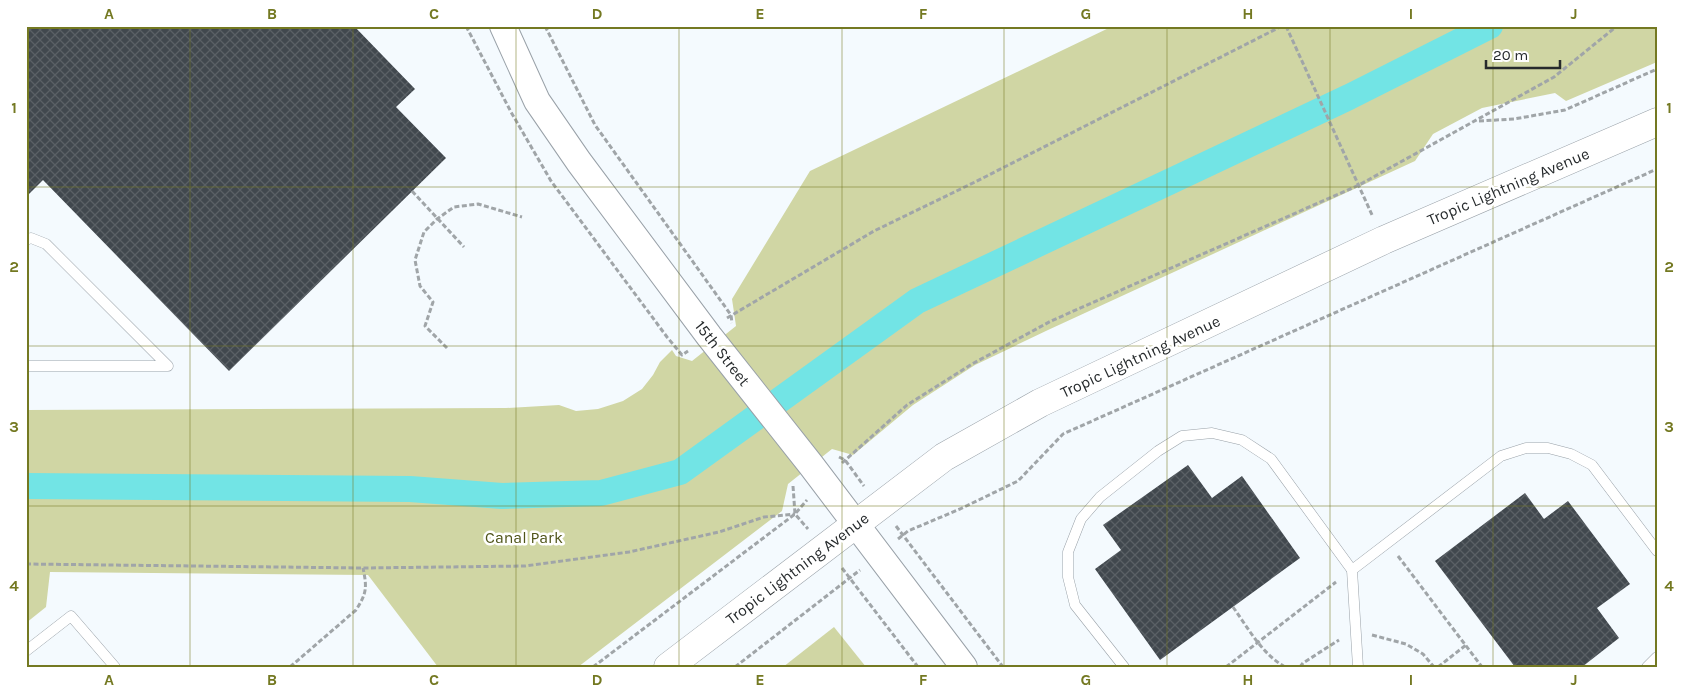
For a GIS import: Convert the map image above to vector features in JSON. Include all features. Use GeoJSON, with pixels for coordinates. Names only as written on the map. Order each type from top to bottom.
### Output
{"type":"FeatureCollection","features":[{"type":"Feature","properties":{"kind":"main road","name":"Tropic Lightning Avenue"},"geometry":{"type":"LineString","coordinates":[[668,667],[944,457],[1040,403],[1384,240],[1657,122]]}},
{"type":"Feature","properties":{"kind":"street","name":"15th Street"},"geometry":{"type":"LineString","coordinates":[[503,26],[537,101],[579,162],[712,340],[809,476],[855,524],[964,667]]}},
{"type":"Feature","properties":{"kind":"lane"},"geometry":{"type":"LineString","coordinates":[[26,240],[31,238],[46,244],[168,366],[26,366]]}},
{"type":"Feature","properties":{"kind":"lane"},"geometry":{"type":"LineString","coordinates":[[1124,667],[1075,605],[1068,577],[1068,552],[1081,519],[1100,496],[1182,436],[1212,433],[1242,440],[1271,459],[1352,570],[1358,667]]}},
{"type":"Feature","properties":{"kind":"lane"},"geometry":{"type":"LineString","coordinates":[[1352,570],[1501,456],[1526,448],[1548,448],[1572,454],[1592,465],[1657,551]]}},
{"type":"Feature","properties":{"kind":"lane"},"geometry":{"type":"LineString","coordinates":[[26,651],[70,616],[114,667]]}},
{"type":"Feature","properties":{"kind":"lane"},"geometry":{"type":"LineString","coordinates":[[1647,667],[1657,657]]}},
{"type":"Feature","properties":{"kind":"path"},"geometry":{"type":"LineString","coordinates":[[466,26],[511,112],[551,181],[682,355],[712,340],[731,315],[874,231],[984,178],[1282,26]]}},
{"type":"Feature","properties":{"kind":"path"},"geometry":{"type":"LineString","coordinates":[[545,26],[595,125],[731,315]]}},
{"type":"Feature","properties":{"kind":"path"},"geometry":{"type":"LineString","coordinates":[[1286,26],[1384,240]]}},
{"type":"Feature","properties":{"kind":"path"},"geometry":{"type":"LineString","coordinates":[[593,667],[795,514],[809,476],[845,460],[907,405],[972,364],[1051,320],[1359,185],[1554,77],[1617,26]]}},
{"type":"Feature","properties":{"kind":"path"},"geometry":{"type":"LineString","coordinates":[[1477,121],[1514,119],[1565,110],[1657,69]]}},
{"type":"Feature","properties":{"kind":"path"},"geometry":{"type":"LineString","coordinates":[[735,667],[850,579],[908,531],[1018,481],[1063,434],[1657,169]]}},
{"type":"Feature","properties":{"kind":"path"},"geometry":{"type":"LineString","coordinates":[[412,191],[464,247]]}},
{"type":"Feature","properties":{"kind":"path"},"geometry":{"type":"LineString","coordinates":[[448,348],[425,326],[433,302],[420,286],[415,260],[424,232],[437,219],[454,207],[478,204],[522,217]]}},
{"type":"Feature","properties":{"kind":"path"},"geometry":{"type":"LineString","coordinates":[[837,456],[845,460],[1003,667]]}},
{"type":"Feature","properties":{"kind":"path"},"geometry":{"type":"LineString","coordinates":[[795,514],[850,579],[918,667]]}},
{"type":"Feature","properties":{"kind":"path"},"geometry":{"type":"LineString","coordinates":[[26,564],[363,568],[525,566],[629,552],[719,532],[764,517],[795,514]]}},
{"type":"Feature","properties":{"kind":"path"},"geometry":{"type":"LineString","coordinates":[[1388,543],[1482,667]]}},
{"type":"Feature","properties":{"kind":"path"},"geometry":{"type":"LineString","coordinates":[[290,667],[356,610],[363,599],[367,585],[363,568]]}},
{"type":"Feature","properties":{"kind":"path"},"geometry":{"type":"LineString","coordinates":[[1226,667],[1352,570]]}},
{"type":"Feature","properties":{"kind":"path"},"geometry":{"type":"LineString","coordinates":[[1233,607],[1258,642],[1275,661],[1285,667]]}},
{"type":"Feature","properties":{"kind":"path"},"geometry":{"type":"LineString","coordinates":[[1438,667],[1466,645]]}},
{"type":"Feature","properties":{"kind":"green space","name":"Canal Park"},"geometry":{"type":"Polygon","coordinates":[[[1113,26],[1657,26],[1657,62],[1566,101],[1555,93],[1482,108],[1433,134],[1415,161],[975,365],[913,405],[853,455],[832,449],[788,484],[782,511],[578,667],[438,667],[368,575],[50,572],[46,607],[26,623],[26,410],[506,408],[559,405],[576,411],[598,409],[623,401],[642,389],[660,362],[672,350],[676,356],[692,361],[736,326],[732,299],[810,171],[1113,26]]]}},
{"type":"Feature","properties":{"kind":"green space"},"geometry":{"type":"Polygon","coordinates":[[[834,627],[866,667],[783,667],[834,627]]]}},
{"type":"Feature","properties":{"kind":"building"},"geometry":{"type":"Polygon","coordinates":[[[26,26],[354,26],[415,89],[396,107],[446,158],[229,371],[43,180],[26,197],[26,26]]]}},
{"type":"Feature","properties":{"kind":"building"},"geometry":{"type":"Polygon","coordinates":[[[1188,465],[1212,498],[1242,476],[1300,558],[1160,660],[1095,569],[1121,550],[1103,525],[1188,465]]]}},
{"type":"Feature","properties":{"kind":"building"},"geometry":{"type":"Polygon","coordinates":[[[1525,493],[1544,519],[1568,501],[1630,584],[1597,608],[1619,638],[1582,667],[1515,667],[1435,561],[1525,493]]]}},
{"type":"Feature","properties":{"kind":"waterway"},"geometry":{"type":"LineString","coordinates":[[26,486],[410,489],[502,496],[601,493],[680,472],[917,301],[1349,97],[1490,26]]}}]}
